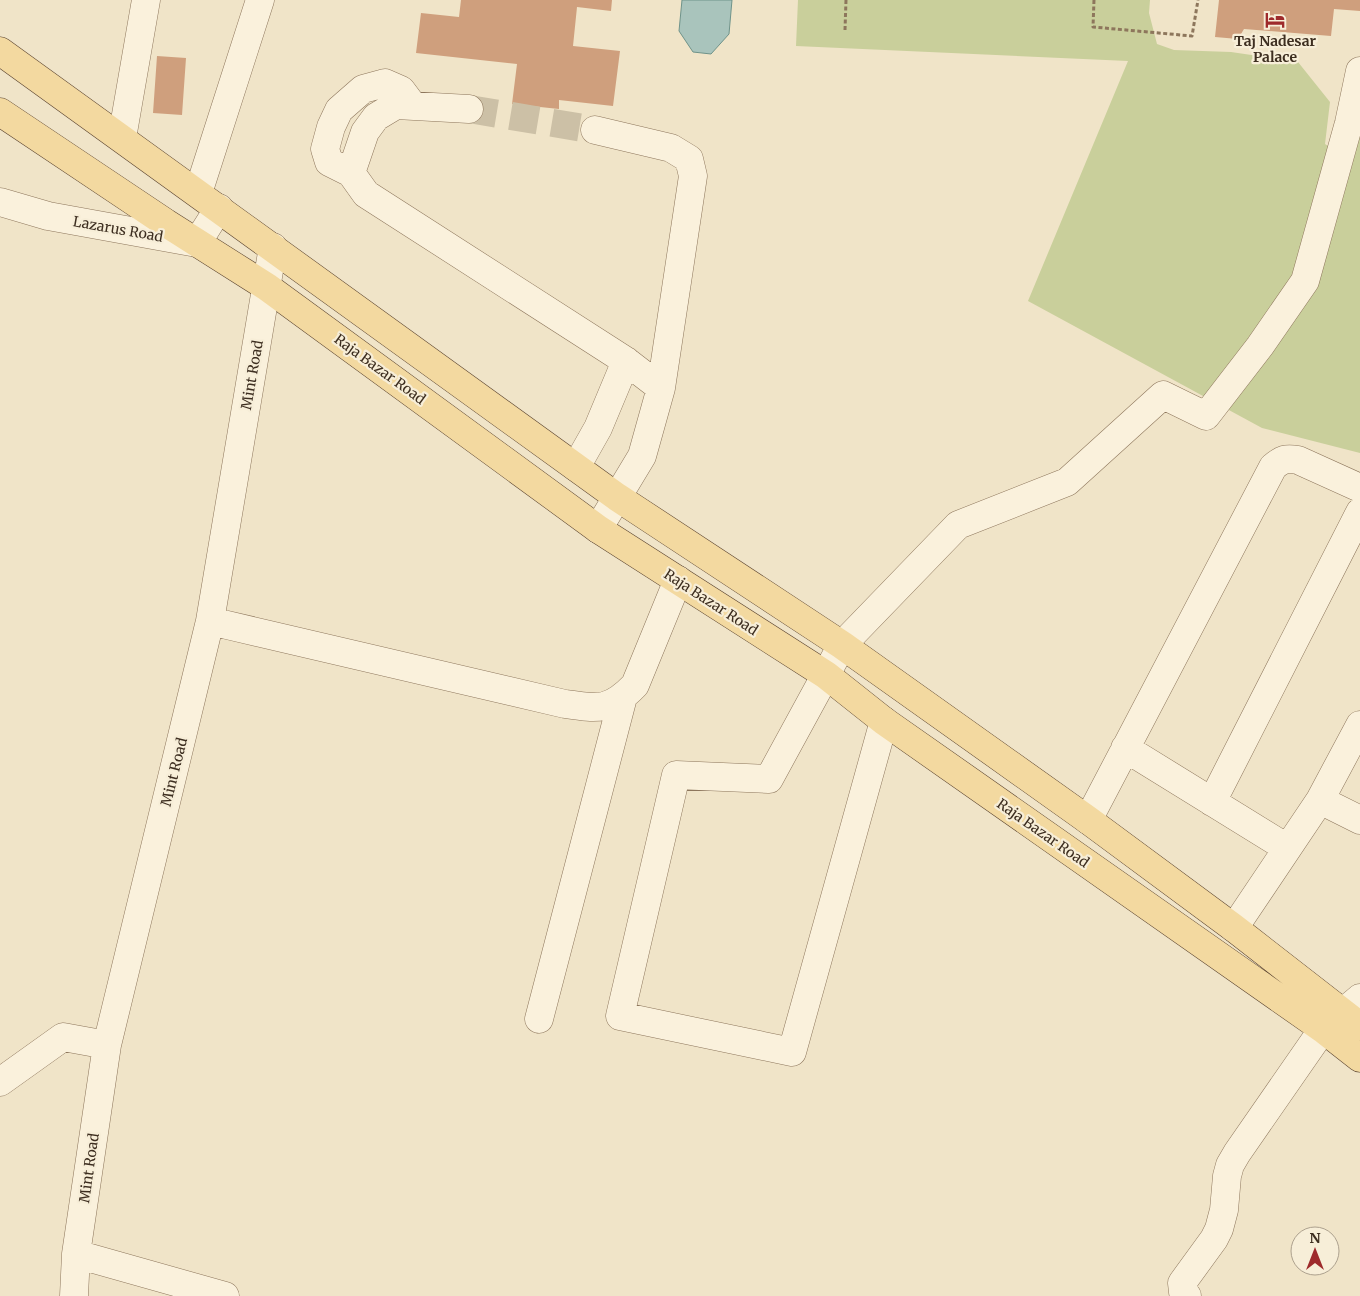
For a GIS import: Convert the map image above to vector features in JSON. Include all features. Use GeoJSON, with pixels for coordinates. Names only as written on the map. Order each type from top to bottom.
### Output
{"type":"FeatureCollection","features":[{"type":"Feature","properties":{"kind":"main road"},"geometry":{"type":"LineString","coordinates":[[0,51],[209,200],[617,497],[842,645],[1088,820],[1234,928],[1355,1012]]}},
{"type":"Feature","properties":{"kind":"main road","name":"Raja Bazar Road"},"geometry":{"type":"LineString","coordinates":[[0,112],[197,243],[267,286],[598,530],[826,675],[884,721],[1323,1029],[1360,1058]]}},
{"type":"Feature","properties":{"kind":"street"},"geometry":{"type":"LineString","coordinates":[[122,138],[146,0]]}},
{"type":"Feature","properties":{"kind":"street"},"geometry":{"type":"LineString","coordinates":[[197,243],[260,0]]}},
{"type":"Feature","properties":{"kind":"street"},"geometry":{"type":"LineString","coordinates":[[884,721],[792,1052],[620,1016],[676,775],[769,779],[842,645],[958,525],[1067,482],[1163,395],[1206,416],[1260,346],[1305,281],[1355,126],[1360,71]]}},
{"type":"Feature","properties":{"kind":"street"},"geometry":{"type":"LineString","coordinates":[[469,109],[396,105],[376,118],[365,132],[351,173],[366,194],[626,361],[660,388]]}},
{"type":"Feature","properties":{"kind":"street"},"geometry":{"type":"LineString","coordinates":[[595,130],[671,148],[689,159],[693,176],[660,388],[642,456],[598,530]]}},
{"type":"Feature","properties":{"kind":"street","name":"Lazarus Road"},"geometry":{"type":"LineString","coordinates":[[0,202],[48,216],[197,243]]}},
{"type":"Feature","properties":{"kind":"street","name":"Mint Road"},"geometry":{"type":"LineString","coordinates":[[74,1296],[76,1254],[107,1045],[210,621],[273,248]]}},
{"type":"Feature","properties":{"kind":"street"},"geometry":{"type":"LineString","coordinates":[[576,467],[598,428],[626,361]]}},
{"type":"Feature","properties":{"kind":"street"},"geometry":{"type":"LineString","coordinates":[[1088,820],[1273,468],[1281,459],[1298,460],[1360,488]]}},
{"type":"Feature","properties":{"kind":"street"},"geometry":{"type":"LineString","coordinates":[[1212,802],[1360,512]]}},
{"type":"Feature","properties":{"kind":"street"},"geometry":{"type":"LineString","coordinates":[[210,621],[565,704],[592,708],[608,706],[623,697],[635,685],[678,580]]}},
{"type":"Feature","properties":{"kind":"street"},"geometry":{"type":"LineString","coordinates":[[539,1019],[623,697]]}},
{"type":"Feature","properties":{"kind":"street"},"geometry":{"type":"LineString","coordinates":[[1234,928],[1320,800],[1360,724]]}},
{"type":"Feature","properties":{"kind":"street"},"geometry":{"type":"LineString","coordinates":[[1125,748],[1287,848]]}},
{"type":"Feature","properties":{"kind":"street"},"geometry":{"type":"LineString","coordinates":[[1320,800],[1360,820]]}},
{"type":"Feature","properties":{"kind":"street"},"geometry":{"type":"LineString","coordinates":[[1186,1296],[1183,1292],[1182,1283],[1214,1239],[1222,1222],[1225,1185],[1230,1165],[1237,1153],[1323,1029],[1355,1012]]}},
{"type":"Feature","properties":{"kind":"street"},"geometry":{"type":"LineString","coordinates":[[0,1082],[63,1037],[107,1045]]}},
{"type":"Feature","properties":{"kind":"street"},"geometry":{"type":"LineString","coordinates":[[76,1254],[225,1296]]}},
{"type":"Feature","properties":{"kind":"path"},"geometry":{"type":"LineString","coordinates":[[845,30],[846,0]]}},
{"type":"Feature","properties":{"kind":"path"},"geometry":{"type":"LineString","coordinates":[[1094,0],[1093,27],[1192,36],[1198,0]]}},
{"type":"Feature","properties":{"kind":"green space"},"geometry":{"type":"Polygon","coordinates":[[[798,0],[1150,0],[1149,13],[1157,44],[1174,50],[1231,52],[1298,62],[1330,102],[1325,144],[1351,161],[1360,124],[1360,453],[1262,428],[1028,301],[1128,61],[796,46],[798,0]]]}},
{"type":"Feature","properties":{"kind":"water"},"geometry":{"type":"Polygon","coordinates":[[[682,0],[732,0],[729,34],[711,54],[693,52],[679,31],[682,0]]]}},
{"type":"Feature","properties":{"kind":"building"},"geometry":{"type":"Polygon","coordinates":[[[461,0],[612,0],[611,11],[577,7],[573,46],[620,51],[613,106],[559,100],[559,109],[512,104],[517,64],[416,53],[421,13],[459,17],[461,0]]]}},
{"type":"Feature","properties":{"kind":"building","name":"Taj Nadesar Palace"},"geometry":{"type":"Polygon","coordinates":[[[1219,0],[1360,0],[1360,11],[1334,9],[1331,36],[1244,29],[1238,39],[1215,37],[1219,0]]]}},
{"type":"Feature","properties":{"kind":"building"},"geometry":{"type":"Polygon","coordinates":[[[157,56],[186,58],[182,115],[153,113],[157,56]]]}},
{"type":"Feature","properties":{"kind":"tunnel"},"geometry":{"type":"LineString","coordinates":[[469,109],[595,130]]}},
{"type":"Feature","properties":{"kind":"place","name":"Taj Nadesar Palace"},"geometry":{"type":"Point","coordinates":[1275,20]}}]}
